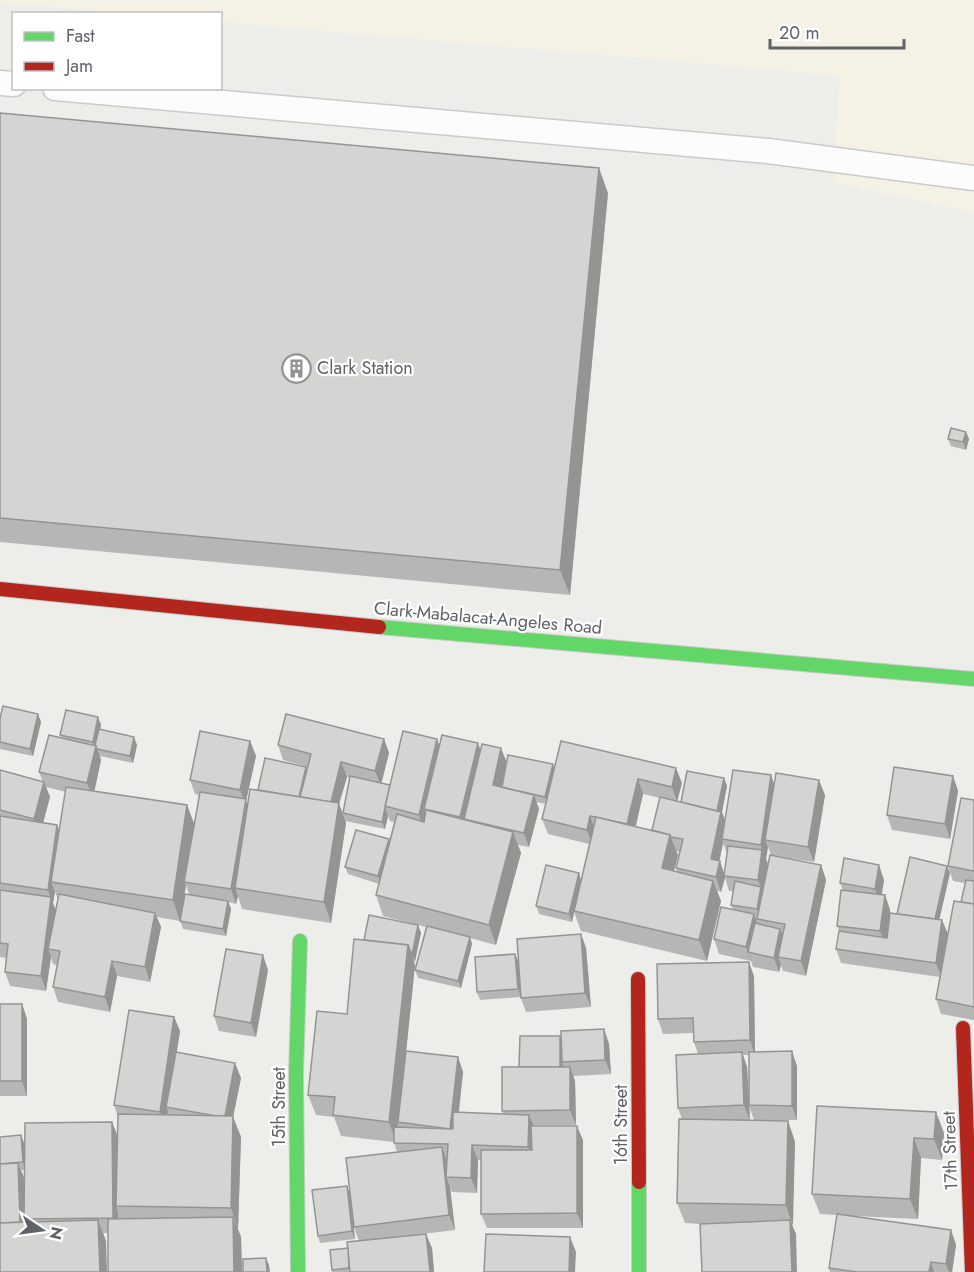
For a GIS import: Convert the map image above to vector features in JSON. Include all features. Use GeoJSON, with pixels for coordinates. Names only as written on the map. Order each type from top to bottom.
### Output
{"type":"FeatureCollection","features":[{"type":"Feature","properties":{"kind":"main road","name":"Clark-Mabalacat-Angeles Road"},"geometry":{"type":"LineString","coordinates":[[0,588],[369,626],[974,679]]}},
{"type":"Feature","properties":{"kind":"main road","name":"15th Street"},"geometry":{"type":"LineString","coordinates":[[298,1272],[296,1074],[300,941]]}},
{"type":"Feature","properties":{"kind":"main road","name":"16th Street"},"geometry":{"type":"LineString","coordinates":[[638,979],[639,1272]]}},
{"type":"Feature","properties":{"kind":"main road","name":"17th Street"},"geometry":{"type":"LineString","coordinates":[[963,1028],[972,1272]]}},
{"type":"Feature","properties":{"kind":"lane"},"geometry":{"type":"LineString","coordinates":[[78,90],[768,151],[974,178]]}},
{"type":"Feature","properties":{"kind":"shaded area"},"geometry":{"type":"Polygon","coordinates":[[[0,0],[974,0],[974,213],[833,182],[840,76],[222,22],[222,12],[109,12],[0,3],[0,0]]]}},
{"type":"Feature","properties":{"kind":"building","name":"Clark Station"},"geometry":{"type":"Polygon","coordinates":[[[0,113],[599,168],[560,570],[0,518],[0,113]]]}},
{"type":"Feature","properties":{"kind":"building"},"geometry":{"type":"Polygon","coordinates":[[[951,428],[966,432],[963,442],[948,439],[951,428]]]}},
{"type":"Feature","properties":{"kind":"building"},"geometry":{"type":"Polygon","coordinates":[[[3,706],[38,714],[30,749],[0,742],[0,718],[3,706]]]}},
{"type":"Feature","properties":{"kind":"building"},"geometry":{"type":"Polygon","coordinates":[[[66,710],[98,717],[93,742],[60,735],[66,710]]]}},
{"type":"Feature","properties":{"kind":"building"},"geometry":{"type":"Polygon","coordinates":[[[286,714],[384,739],[375,771],[341,762],[331,802],[300,797],[311,754],[278,745],[286,714]]]}},
{"type":"Feature","properties":{"kind":"building"},"geometry":{"type":"Polygon","coordinates":[[[99,729],[134,737],[130,756],[97,749],[95,745],[99,729]]]}},
{"type":"Feature","properties":{"kind":"building"},"geometry":{"type":"Polygon","coordinates":[[[200,731],[250,741],[240,790],[190,780],[200,731]]]}},
{"type":"Feature","properties":{"kind":"building"},"geometry":{"type":"Polygon","coordinates":[[[403,731],[437,739],[419,815],[385,806],[403,731]]]}},
{"type":"Feature","properties":{"kind":"building"},"geometry":{"type":"Polygon","coordinates":[[[49,735],[96,746],[87,783],[39,772],[49,735]]]}},
{"type":"Feature","properties":{"kind":"building"},"geometry":{"type":"Polygon","coordinates":[[[442,735],[478,743],[460,817],[424,809],[442,735]]]}},
{"type":"Feature","properties":{"kind":"building"},"geometry":{"type":"Polygon","coordinates":[[[561,741],[676,768],[672,787],[638,779],[627,824],[590,816],[587,830],[542,819],[561,741]]]}},
{"type":"Feature","properties":{"kind":"building"},"geometry":{"type":"Polygon","coordinates":[[[482,744],[501,748],[493,785],[534,795],[524,833],[464,819],[482,744]]]}},
{"type":"Feature","properties":{"kind":"building"},"geometry":{"type":"Polygon","coordinates":[[[508,755],[553,764],[545,797],[502,787],[508,755]]]}},
{"type":"Feature","properties":{"kind":"building"},"geometry":{"type":"Polygon","coordinates":[[[265,758],[306,767],[299,797],[258,790],[265,758]]]}},
{"type":"Feature","properties":{"kind":"building"},"geometry":{"type":"Polygon","coordinates":[[[894,767],[953,776],[945,824],[887,815],[894,767]]]}},
{"type":"Feature","properties":{"kind":"building"},"geometry":{"type":"Polygon","coordinates":[[[0,770],[44,782],[34,819],[0,810],[0,770]]]}},
{"type":"Feature","properties":{"kind":"building"},"geometry":{"type":"Polygon","coordinates":[[[733,770],[771,775],[761,845],[722,839],[733,770]]]}},
{"type":"Feature","properties":{"kind":"building"},"geometry":{"type":"Polygon","coordinates":[[[687,771],[724,778],[717,811],[681,802],[687,771]]]}},
{"type":"Feature","properties":{"kind":"building"},"geometry":{"type":"Polygon","coordinates":[[[776,773],[819,780],[808,847],[765,840],[776,773]]]}},
{"type":"Feature","properties":{"kind":"building"},"geometry":{"type":"Polygon","coordinates":[[[350,776],[390,785],[382,822],[343,813],[350,776]]]}},
{"type":"Feature","properties":{"kind":"building"},"geometry":{"type":"Polygon","coordinates":[[[66,787],[187,805],[173,900],[51,882],[66,787]]]}},
{"type":"Feature","properties":{"kind":"building"},"geometry":{"type":"Polygon","coordinates":[[[250,789],[339,803],[324,902],[235,888],[250,789]]]}},
{"type":"Feature","properties":{"kind":"building"},"geometry":{"type":"Polygon","coordinates":[[[200,792],[246,799],[231,889],[184,882],[200,792]]]}},
{"type":"Feature","properties":{"kind":"building"},"geometry":{"type":"Polygon","coordinates":[[[660,797],[721,812],[711,859],[720,861],[716,877],[676,868],[683,839],[652,830],[660,797]]]}},
{"type":"Feature","properties":{"kind":"building"},"geometry":{"type":"Polygon","coordinates":[[[961,798],[974,800],[974,871],[948,866],[961,798]]]}},
{"type":"Feature","properties":{"kind":"building"},"geometry":{"type":"Polygon","coordinates":[[[426,810],[513,832],[489,925],[376,895],[397,814],[424,822],[426,810]]]}},
{"type":"Feature","properties":{"kind":"building"},"geometry":{"type":"Polygon","coordinates":[[[0,816],[57,825],[48,890],[0,883],[0,816]]]}},
{"type":"Feature","properties":{"kind":"building"},"geometry":{"type":"Polygon","coordinates":[[[596,817],[670,835],[662,868],[713,881],[699,940],[574,911],[596,817]]]}},
{"type":"Feature","properties":{"kind":"building"},"geometry":{"type":"Polygon","coordinates":[[[356,830],[389,839],[378,876],[345,867],[356,830]]]}},
{"type":"Feature","properties":{"kind":"building"},"geometry":{"type":"Polygon","coordinates":[[[728,846],[762,850],[758,880],[724,876],[728,846]]]}},
{"type":"Feature","properties":{"kind":"building"},"geometry":{"type":"Polygon","coordinates":[[[770,855],[821,865],[801,961],[778,957],[785,924],[757,919],[770,855]]]}},
{"type":"Feature","properties":{"kind":"building"},"geometry":{"type":"Polygon","coordinates":[[[910,857],[947,866],[935,919],[897,914],[910,857]]]}},
{"type":"Feature","properties":{"kind":"building"},"geometry":{"type":"Polygon","coordinates":[[[844,858],[879,865],[875,889],[840,883],[844,858]]]}},
{"type":"Feature","properties":{"kind":"building"},"geometry":{"type":"Polygon","coordinates":[[[546,865],[579,873],[569,914],[536,906],[546,865]]]}},
{"type":"Feature","properties":{"kind":"building"},"geometry":{"type":"Polygon","coordinates":[[[966,880],[974,881],[974,904],[961,902],[966,880]]]}},
{"type":"Feature","properties":{"kind":"building"},"geometry":{"type":"Polygon","coordinates":[[[735,881],[761,887],[757,909],[731,905],[735,881]]]}},
{"type":"Feature","properties":{"kind":"building"},"geometry":{"type":"Polygon","coordinates":[[[0,890],[51,897],[41,976],[5,972],[8,944],[0,943],[0,890]]]}},
{"type":"Feature","properties":{"kind":"building"},"geometry":{"type":"Polygon","coordinates":[[[841,890],[885,895],[880,931],[837,926],[841,890]]]}},
{"type":"Feature","properties":{"kind":"building"},"geometry":{"type":"Polygon","coordinates":[[[59,894],[155,913],[145,967],[112,961],[105,997],[53,987],[60,951],[48,949],[59,894]]]}},
{"type":"Feature","properties":{"kind":"building"},"geometry":{"type":"Polygon","coordinates":[[[185,894],[228,901],[223,929],[180,921],[185,894]]]}},
{"type":"Feature","properties":{"kind":"building"},"geometry":{"type":"Polygon","coordinates":[[[954,901],[974,904],[974,1007],[936,999],[954,901]]]}},
{"type":"Feature","properties":{"kind":"building"},"geometry":{"type":"Polygon","coordinates":[[[721,907],[754,914],[746,947],[714,939],[721,907]]]}},
{"type":"Feature","properties":{"kind":"building"},"geometry":{"type":"Polygon","coordinates":[[[890,913],[942,920],[936,963],[836,949],[839,931],[887,938],[890,913]]]}},
{"type":"Feature","properties":{"kind":"building"},"geometry":{"type":"Polygon","coordinates":[[[369,915],[418,925],[412,955],[408,945],[364,940],[369,915]]]}},
{"type":"Feature","properties":{"kind":"building"},"geometry":{"type":"Polygon","coordinates":[[[755,923],[780,929],[774,958],[748,952],[755,923]]]}},
{"type":"Feature","properties":{"kind":"building"},"geometry":{"type":"Polygon","coordinates":[[[427,926],[470,937],[458,981],[415,970],[427,926]]]}},
{"type":"Feature","properties":{"kind":"building"},"geometry":{"type":"Polygon","coordinates":[[[581,934],[585,993],[521,998],[517,939],[581,934]]]}},
{"type":"Feature","properties":{"kind":"building"},"geometry":{"type":"Polygon","coordinates":[[[354,939],[408,945],[389,1122],[333,1115],[335,1097],[308,1095],[317,1011],[347,1014],[354,939]]]}},
{"type":"Feature","properties":{"kind":"building"},"geometry":{"type":"Polygon","coordinates":[[[226,949],[263,955],[251,1023],[214,1016],[226,949]]]}},
{"type":"Feature","properties":{"kind":"building"},"geometry":{"type":"Polygon","coordinates":[[[515,954],[518,989],[477,992],[475,957],[515,954]]]}},
{"type":"Feature","properties":{"kind":"building"},"geometry":{"type":"Polygon","coordinates":[[[749,962],[750,1040],[694,1042],[693,1018],[658,1019],[657,964],[749,962]]]}},
{"type":"Feature","properties":{"kind":"building"},"geometry":{"type":"Polygon","coordinates":[[[0,1004],[22,1004],[22,1081],[0,1081],[0,1004]]]}},
{"type":"Feature","properties":{"kind":"building"},"geometry":{"type":"Polygon","coordinates":[[[129,1010],[174,1017],[160,1112],[114,1105],[129,1010]]]}},
{"type":"Feature","properties":{"kind":"building"},"geometry":{"type":"Polygon","coordinates":[[[604,1029],[605,1060],[562,1062],[561,1031],[604,1029]]]}},
{"type":"Feature","properties":{"kind":"building"},"geometry":{"type":"Polygon","coordinates":[[[520,1036],[560,1036],[560,1067],[519,1067],[520,1036]]]}},
{"type":"Feature","properties":{"kind":"building"},"geometry":{"type":"Polygon","coordinates":[[[406,1051],[458,1057],[450,1129],[398,1122],[406,1051]]]}},
{"type":"Feature","properties":{"kind":"building"},"geometry":{"type":"Polygon","coordinates":[[[792,1051],[792,1106],[749,1105],[749,1052],[792,1051]]]}},
{"type":"Feature","properties":{"kind":"building"},"geometry":{"type":"Polygon","coordinates":[[[176,1052],[235,1063],[225,1116],[166,1107],[176,1052]]]}},
{"type":"Feature","properties":{"kind":"building"},"geometry":{"type":"Polygon","coordinates":[[[742,1052],[744,1105],[678,1108],[676,1055],[742,1052]]]}},
{"type":"Feature","properties":{"kind":"building"},"geometry":{"type":"Polygon","coordinates":[[[502,1067],[570,1067],[570,1110],[502,1111],[502,1067]]]}},
{"type":"Feature","properties":{"kind":"building"},"geometry":{"type":"Polygon","coordinates":[[[817,1106],[936,1112],[934,1139],[914,1138],[910,1199],[812,1194],[817,1106]]]}},
{"type":"Feature","properties":{"kind":"building"},"geometry":{"type":"Polygon","coordinates":[[[453,1112],[529,1115],[528,1147],[472,1145],[471,1178],[446,1177],[448,1144],[394,1143],[394,1127],[453,1129],[453,1112]]]}},
{"type":"Feature","properties":{"kind":"building"},"geometry":{"type":"Polygon","coordinates":[[[118,1114],[233,1116],[231,1208],[116,1206],[118,1114]]]}},
{"type":"Feature","properties":{"kind":"building"},"geometry":{"type":"Polygon","coordinates":[[[679,1119],[788,1121],[786,1205],[677,1203],[679,1119]]]}},
{"type":"Feature","properties":{"kind":"building"},"geometry":{"type":"Polygon","coordinates":[[[112,1122],[113,1218],[24,1219],[25,1123],[112,1122]]]}},
{"type":"Feature","properties":{"kind":"building"},"geometry":{"type":"Polygon","coordinates":[[[531,1126],[577,1126],[577,1213],[481,1214],[481,1150],[532,1150],[531,1126]]]}},
{"type":"Feature","properties":{"kind":"building"},"geometry":{"type":"Polygon","coordinates":[[[21,1135],[23,1162],[0,1164],[0,1137],[21,1135]]]}},
{"type":"Feature","properties":{"kind":"building"},"geometry":{"type":"Polygon","coordinates":[[[442,1147],[449,1215],[354,1227],[346,1158],[442,1147]]]}},
{"type":"Feature","properties":{"kind":"building"},"geometry":{"type":"Polygon","coordinates":[[[18,1163],[20,1222],[0,1223],[0,1164],[18,1163]]]}},
{"type":"Feature","properties":{"kind":"building"},"geometry":{"type":"Polygon","coordinates":[[[347,1186],[352,1231],[318,1236],[312,1190],[347,1186]]]}},
{"type":"Feature","properties":{"kind":"building"},"geometry":{"type":"Polygon","coordinates":[[[837,1214],[951,1230],[946,1264],[931,1262],[929,1272],[857,1272],[829,1268],[837,1214]]]}},
{"type":"Feature","properties":{"kind":"building"},"geometry":{"type":"Polygon","coordinates":[[[233,1217],[234,1272],[108,1272],[108,1219],[233,1217]]]}},
{"type":"Feature","properties":{"kind":"building"},"geometry":{"type":"Polygon","coordinates":[[[98,1220],[100,1272],[0,1272],[0,1223],[98,1220]]]}},
{"type":"Feature","properties":{"kind":"building"},"geometry":{"type":"Polygon","coordinates":[[[790,1220],[792,1272],[702,1272],[700,1224],[790,1220]]]}},
{"type":"Feature","properties":{"kind":"building"},"geometry":{"type":"Polygon","coordinates":[[[426,1234],[430,1272],[350,1272],[347,1242],[426,1234]]]}},
{"type":"Feature","properties":{"kind":"building"},"geometry":{"type":"Polygon","coordinates":[[[486,1234],[570,1237],[569,1272],[484,1272],[486,1234]]]}},
{"type":"Feature","properties":{"kind":"building"},"geometry":{"type":"Polygon","coordinates":[[[348,1248],[349,1268],[332,1270],[330,1250],[348,1248]]]}},
{"type":"Feature","properties":{"kind":"building"},"geometry":{"type":"Polygon","coordinates":[[[266,1258],[267,1272],[243,1272],[243,1259],[266,1258]]]}},
{"type":"Feature","properties":{"kind":"traffic: fast"},"geometry":{"type":"LineString","coordinates":[[379,627],[974,679]]}},
{"type":"Feature","properties":{"kind":"traffic: fast"},"geometry":{"type":"LineString","coordinates":[[298,1272],[296,1074],[300,941]]}},
{"type":"Feature","properties":{"kind":"traffic: fast"},"geometry":{"type":"LineString","coordinates":[[639,1182],[639,1272]]}},
{"type":"Feature","properties":{"kind":"traffic: jam"},"geometry":{"type":"LineString","coordinates":[[0,589],[379,627]]}},
{"type":"Feature","properties":{"kind":"traffic: jam"},"geometry":{"type":"LineString","coordinates":[[638,979],[639,1182]]}},
{"type":"Feature","properties":{"kind":"traffic: jam"},"geometry":{"type":"LineString","coordinates":[[963,1028],[972,1272]]}},
{"type":"Feature","properties":{"kind":"place","name":"Clark Station"},"geometry":{"type":"Point","coordinates":[296,368]}}]}
